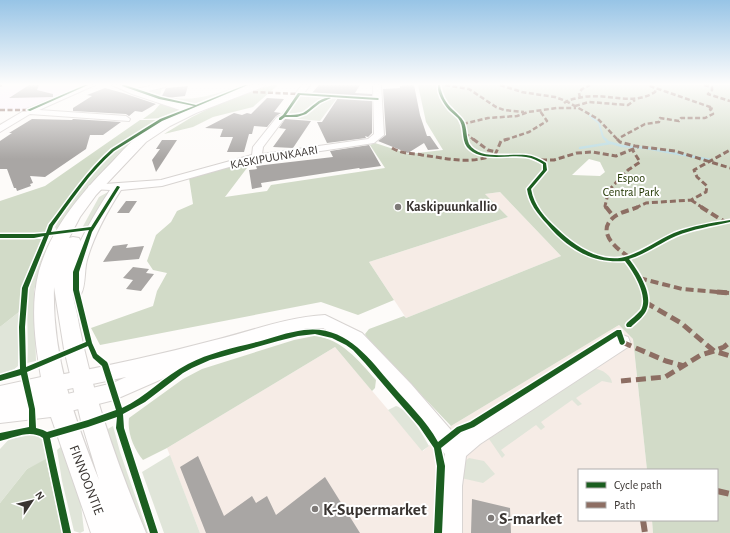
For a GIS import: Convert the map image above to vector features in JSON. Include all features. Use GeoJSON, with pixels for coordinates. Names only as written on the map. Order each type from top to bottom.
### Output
{"type":"FeatureCollection","features":[{"type":"Feature","properties":{"kind":"main road","name":"FINNOONTIE"},"geometry":{"type":"LineString","coordinates":[[132,533],[110,472],[84,388],[74,349],[62,280],[64,262],[94,198],[133,154],[166,129],[174,121],[195,110]]}},
{"type":"Feature","properties":{"kind":"main road","name":"FINNOONTIE"},"geometry":{"type":"LineString","coordinates":[[105,187],[84,200],[66,232],[48,271],[46,283],[46,329],[56,394],[71,441],[97,506],[105,533]]}},
{"type":"Feature","properties":{"kind":"main road"},"geometry":{"type":"LineString","coordinates":[[0,397],[56,394]]}},
{"type":"Feature","properties":{"kind":"main road"},"geometry":{"type":"LineString","coordinates":[[0,412],[56,394]]}},
{"type":"Feature","properties":{"kind":"street"},"geometry":{"type":"LineString","coordinates":[[0,129],[35,110]]}},
{"type":"Feature","properties":{"kind":"street","name":"KASKIPUUNKAARI"},"geometry":{"type":"LineString","coordinates":[[105,187],[162,183],[234,162],[257,157],[365,143],[376,138],[378,135],[378,110]]}},
{"type":"Feature","properties":{"kind":"street"},"geometry":{"type":"LineString","coordinates":[[30,112],[126,119]]}},
{"type":"Feature","properties":{"kind":"street"},"geometry":{"type":"LineString","coordinates":[[257,157],[258,147],[280,119]]}},
{"type":"Feature","properties":{"kind":"street"},"geometry":{"type":"LineString","coordinates":[[76,290],[76,272],[105,187]]}},
{"type":"Feature","properties":{"kind":"street"},"geometry":{"type":"LineString","coordinates":[[56,394],[84,388],[116,390],[171,368],[214,348],[307,322],[325,321],[356,338],[414,401],[456,451]]}},
{"type":"Feature","properties":{"kind":"street"},"geometry":{"type":"LineString","coordinates":[[450,533],[451,486],[456,451],[473,437],[622,342]]}},
{"type":"Feature","properties":{"kind":"shaded area"},"geometry":{"type":"Polygon","coordinates":[[[284,110],[328,110],[320,121],[279,117],[284,110]]]}},
{"type":"Feature","properties":{"kind":"shaded area"},"geometry":{"type":"Polygon","coordinates":[[[126,144],[134,145],[65,227],[56,229],[55,227],[66,208],[91,174],[105,158],[126,144]]]}},
{"type":"Feature","properties":{"kind":"shaded area"},"geometry":{"type":"Polygon","coordinates":[[[108,192],[106,196],[109,198],[88,228],[82,228],[99,197],[108,192]]]}},
{"type":"Feature","properties":{"kind":"shaded area"},"geometry":{"type":"Polygon","coordinates":[[[500,192],[561,256],[406,318],[369,262],[508,217],[485,194],[500,192]]]}},
{"type":"Feature","properties":{"kind":"shaded area"},"geometry":{"type":"Polygon","coordinates":[[[59,238],[39,275],[34,290],[36,361],[27,363],[27,304],[30,285],[51,239],[59,238]]]}},
{"type":"Feature","properties":{"kind":"shaded area"},"geometry":{"type":"Polygon","coordinates":[[[19,312],[18,366],[12,371],[0,374],[0,327],[19,312]]]}},
{"type":"Feature","properties":{"kind":"shaded area"},"geometry":{"type":"Polygon","coordinates":[[[619,325],[633,339],[647,469],[578,469],[578,521],[652,521],[653,533],[200,533],[167,448],[335,347],[423,451],[451,426],[619,325]]]}},
{"type":"Feature","properties":{"kind":"shaded area"},"geometry":{"type":"Polygon","coordinates":[[[595,369],[606,373],[612,380],[612,383],[602,381],[576,398],[582,404],[578,406],[572,400],[541,422],[545,427],[541,430],[536,425],[501,450],[505,455],[502,458],[489,439],[595,369]]]}},
{"type":"Feature","properties":{"kind":"shaded area"},"geometry":{"type":"Polygon","coordinates":[[[396,406],[401,408],[410,417],[429,446],[422,451],[388,410],[396,406]]]}},
{"type":"Feature","properties":{"kind":"shaded area"},"geometry":{"type":"Polygon","coordinates":[[[113,426],[120,452],[148,533],[142,533],[106,430],[113,426]]]}},
{"type":"Feature","properties":{"kind":"shaded area"},"geometry":{"type":"Polygon","coordinates":[[[33,433],[46,442],[50,458],[27,469],[0,503],[0,449],[11,437],[33,433]]]}},
{"type":"Feature","properties":{"kind":"shaded area"},"geometry":{"type":"Polygon","coordinates":[[[63,445],[79,487],[84,531],[80,533],[74,531],[62,481],[57,450],[63,445]]]}},
{"type":"Feature","properties":{"kind":"shaded area"},"geometry":{"type":"Polygon","coordinates":[[[170,455],[200,533],[164,533],[142,472],[170,455]]]}},
{"type":"Feature","properties":{"kind":"shaded area"},"geometry":{"type":"Polygon","coordinates":[[[469,458],[484,461],[495,474],[483,483],[461,478],[464,464],[469,458]]]}},
{"type":"Feature","properties":{"kind":"green space"},"geometry":{"type":"Polygon","coordinates":[[[206,110],[242,110],[213,117],[193,127],[164,134],[206,110]]]}},
{"type":"Feature","properties":{"kind":"green space","name":"Espoo Central Park"},"geometry":{"type":"Polygon","coordinates":[[[423,110],[730,110],[730,533],[653,533],[652,521],[718,521],[718,469],[647,469],[633,339],[619,325],[451,426],[368,339],[365,334],[369,329],[404,316],[406,318],[561,256],[500,192],[485,194],[508,217],[369,262],[394,300],[358,315],[321,302],[100,345],[91,328],[153,306],[157,291],[167,273],[153,270],[147,261],[156,235],[171,222],[177,211],[193,204],[189,178],[253,160],[225,197],[267,191],[271,185],[385,168],[370,145],[375,143],[409,154],[443,150],[426,122],[423,110]],[[589,159],[572,175],[600,176],[605,172],[600,162],[589,159]]]}},
{"type":"Feature","properties":{"kind":"green space"},"geometry":{"type":"Polygon","coordinates":[[[154,111],[181,111],[164,118],[143,119],[154,111]]]}},
{"type":"Feature","properties":{"kind":"green space"},"geometry":{"type":"Polygon","coordinates":[[[140,120],[159,120],[107,153],[84,178],[46,232],[23,236],[0,234],[0,201],[45,186],[140,120]]]}},
{"type":"Feature","properties":{"kind":"green space"},"geometry":{"type":"Polygon","coordinates":[[[40,237],[43,241],[25,284],[19,312],[0,327],[0,238],[18,239],[40,237]]]}},
{"type":"Feature","properties":{"kind":"green space"},"geometry":{"type":"Polygon","coordinates":[[[314,336],[333,341],[349,352],[376,380],[375,388],[372,391],[335,347],[167,448],[143,460],[140,456],[130,435],[129,418],[183,379],[202,369],[294,340],[314,336]]]}},
{"type":"Feature","properties":{"kind":"green space"},"geometry":{"type":"Polygon","coordinates":[[[46,459],[62,533],[0,533],[0,503],[27,469],[46,459]]]}},
{"type":"Feature","properties":{"kind":"building"},"geometry":{"type":"Polygon","coordinates":[[[146,110],[142,112],[135,111],[129,116],[126,114],[73,111],[146,110]]]}},
{"type":"Feature","properties":{"kind":"building"},"geometry":{"type":"Polygon","coordinates":[[[255,110],[276,110],[274,112],[281,113],[276,116],[267,127],[254,126],[252,134],[249,134],[244,152],[227,152],[233,137],[220,137],[223,129],[205,128],[234,113],[242,115],[247,113],[251,114],[255,110]]]}},
{"type":"Feature","properties":{"kind":"building"},"geometry":{"type":"Polygon","coordinates":[[[330,110],[372,110],[372,133],[368,137],[365,136],[366,138],[327,143],[317,122],[322,122],[330,110]]]}},
{"type":"Feature","properties":{"kind":"building"},"geometry":{"type":"Polygon","coordinates":[[[384,110],[419,110],[427,136],[430,136],[439,149],[428,150],[424,143],[408,153],[378,141],[386,135],[384,110]]]}},
{"type":"Feature","properties":{"kind":"building"},"geometry":{"type":"Polygon","coordinates":[[[32,119],[73,119],[121,122],[103,135],[90,135],[86,149],[45,177],[30,176],[33,183],[30,184],[31,186],[17,191],[16,188],[14,188],[7,169],[0,169],[0,141],[12,133],[9,133],[32,119]]]}},
{"type":"Feature","properties":{"kind":"building"},"geometry":{"type":"Polygon","coordinates":[[[285,119],[311,121],[293,148],[273,147],[286,129],[279,128],[285,119]]]}},
{"type":"Feature","properties":{"kind":"building"},"geometry":{"type":"Polygon","coordinates":[[[162,140],[177,140],[156,172],[152,160],[160,149],[156,149],[162,140]]]}},
{"type":"Feature","properties":{"kind":"building"},"geometry":{"type":"Polygon","coordinates":[[[369,145],[381,166],[261,183],[262,187],[252,189],[249,170],[257,169],[256,166],[333,157],[330,151],[369,145]]]}},
{"type":"Feature","properties":{"kind":"building"},"geometry":{"type":"Polygon","coordinates":[[[126,201],[137,201],[129,213],[117,213],[126,201]]]}},
{"type":"Feature","properties":{"kind":"building"},"geometry":{"type":"Polygon","coordinates":[[[128,244],[126,248],[144,246],[139,259],[103,262],[113,246],[128,244]]]}},
{"type":"Feature","properties":{"kind":"building"},"geometry":{"type":"Polygon","coordinates":[[[133,267],[149,269],[146,273],[154,274],[141,291],[126,289],[133,280],[123,278],[133,267]]]}},
{"type":"Feature","properties":{"kind":"building","name":"K-Supermarket"},"geometry":{"type":"Polygon","coordinates":[[[198,456],[224,516],[252,496],[256,503],[267,496],[276,515],[325,477],[360,533],[206,533],[180,467],[198,456]]]}},
{"type":"Feature","properties":{"kind":"building","name":"S-market"},"geometry":{"type":"Polygon","coordinates":[[[472,499],[510,508],[511,533],[471,533],[472,499]]]}},
{"type":"Feature","properties":{"kind":"waterway"},"geometry":{"type":"LineString","coordinates":[[590,116],[599,123],[603,137],[608,142],[622,146],[646,148],[711,160]]}},
{"type":"Feature","properties":{"kind":"waterway"},"geometry":{"type":"LineString","coordinates":[[580,148],[611,143]]}},
{"type":"Feature","properties":{"kind":"marked path"},"geometry":{"type":"LineString","coordinates":[[0,110],[29,110]]}},
{"type":"Feature","properties":{"kind":"marked path"},"geometry":{"type":"LineString","coordinates":[[504,110],[524,112]]}},
{"type":"Feature","properties":{"kind":"marked path"},"geometry":{"type":"LineString","coordinates":[[463,124],[488,118],[517,116],[528,112],[543,110]]}},
{"type":"Feature","properties":{"kind":"marked path"},"geometry":{"type":"LineString","coordinates":[[582,110],[598,119],[620,142],[635,146],[675,151],[730,168]]}},
{"type":"Feature","properties":{"kind":"marked path"},"geometry":{"type":"LineString","coordinates":[[621,137],[645,124],[659,122],[660,118],[679,121],[681,118],[705,118],[713,114],[711,110]]}},
{"type":"Feature","properties":{"kind":"marked path"},"geometry":{"type":"LineString","coordinates":[[495,155],[501,141],[529,132],[547,121],[540,111]]}},
{"type":"Feature","properties":{"kind":"marked path"},"geometry":{"type":"LineString","coordinates":[[465,133],[488,150],[496,152]]}},
{"type":"Feature","properties":{"kind":"marked path"},"geometry":{"type":"LineString","coordinates":[[541,160],[554,160],[577,153],[592,152],[616,156],[638,147]]}},
{"type":"Feature","properties":{"kind":"marked path"},"geometry":{"type":"LineString","coordinates":[[392,148],[404,154],[464,161],[472,161],[488,157]]}},
{"type":"Feature","properties":{"kind":"marked path"},"geometry":{"type":"LineString","coordinates":[[614,217],[605,206],[609,190],[628,170],[640,162],[632,149]]}},
{"type":"Feature","properties":{"kind":"marked path"},"geometry":{"type":"LineString","coordinates":[[629,257],[615,247],[608,238],[608,225],[614,217],[646,203],[691,200],[706,192],[707,186],[697,177],[694,170],[730,150]]}},
{"type":"Feature","properties":{"kind":"marked path"},"geometry":{"type":"LineString","coordinates":[[691,200],[725,222]]}},
{"type":"Feature","properties":{"kind":"marked path"},"geometry":{"type":"LineString","coordinates":[[639,278],[682,289],[730,293]]}},
{"type":"Feature","properties":{"kind":"marked path"},"geometry":{"type":"LineString","coordinates":[[645,302],[681,323],[714,351],[724,347],[730,342]]}},
{"type":"Feature","properties":{"kind":"marked path"},"geometry":{"type":"LineString","coordinates":[[622,342],[666,361],[684,366]]}},
{"type":"Feature","properties":{"kind":"marked path"},"geometry":{"type":"LineString","coordinates":[[621,381],[665,377],[701,355],[714,351],[730,356]]}},
{"type":"Feature","properties":{"kind":"marked path"},"geometry":{"type":"LineString","coordinates":[[718,491],[730,494]]}},
{"type":"Feature","properties":{"kind":"marked path"},"geometry":{"type":"LineString","coordinates":[[643,521],[645,533]]}},
{"type":"Feature","properties":{"kind":"cycle path"},"geometry":{"type":"LineString","coordinates":[[33,429],[32,409],[23,371],[22,327],[25,288],[51,226],[85,179],[106,156],[161,120],[186,110]]}},
{"type":"Feature","properties":{"kind":"cycle path"},"geometry":{"type":"LineString","coordinates":[[280,119],[288,110]]}},
{"type":"Feature","properties":{"kind":"cycle path"},"geometry":{"type":"LineString","coordinates":[[284,116],[297,116],[309,110]]}},
{"type":"Feature","properties":{"kind":"cycle path"},"geometry":{"type":"LineString","coordinates":[[451,110],[463,123],[467,144],[476,152],[495,156],[527,156],[537,159],[545,164],[545,170],[529,189],[534,205],[559,235],[576,247],[594,256],[614,260],[629,258],[674,235],[702,226],[730,221]]}},
{"type":"Feature","properties":{"kind":"cycle path"},"geometry":{"type":"LineString","coordinates":[[118,187],[90,232],[76,272],[76,290],[89,343],[95,356],[105,364],[120,412],[120,428],[154,533]]}},
{"type":"Feature","properties":{"kind":"cycle path"},"geometry":{"type":"LineString","coordinates":[[0,236],[34,236],[92,228]]}},
{"type":"Feature","properties":{"kind":"cycle path"},"geometry":{"type":"LineString","coordinates":[[626,259],[638,277],[644,291],[645,299],[643,311],[629,325]]}},
{"type":"Feature","properties":{"kind":"cycle path"},"geometry":{"type":"LineString","coordinates":[[46,436],[119,413],[143,400],[181,371],[209,358],[284,336],[315,332],[338,337],[355,348],[422,423],[437,447]]}},
{"type":"Feature","properties":{"kind":"cycle path"},"geometry":{"type":"LineString","coordinates":[[438,533],[441,466],[437,447],[459,429],[472,425],[619,332],[622,342]]}},
{"type":"Feature","properties":{"kind":"cycle path"},"geometry":{"type":"LineString","coordinates":[[0,378],[23,371],[89,343]]}},
{"type":"Feature","properties":{"kind":"cycle path"},"geometry":{"type":"LineString","coordinates":[[0,437],[24,431],[35,431],[46,436],[67,533]]}},
{"type":"Feature","properties":{"kind":"place","name":"Kaskipuunkallio"},"geometry":{"type":"Point","coordinates":[398,207]}},
{"type":"Feature","properties":{"kind":"place","name":"K-Supermarket"},"geometry":{"type":"Point","coordinates":[315,509]}},
{"type":"Feature","properties":{"kind":"place","name":"S-market"},"geometry":{"type":"Point","coordinates":[491,518]}}]}
